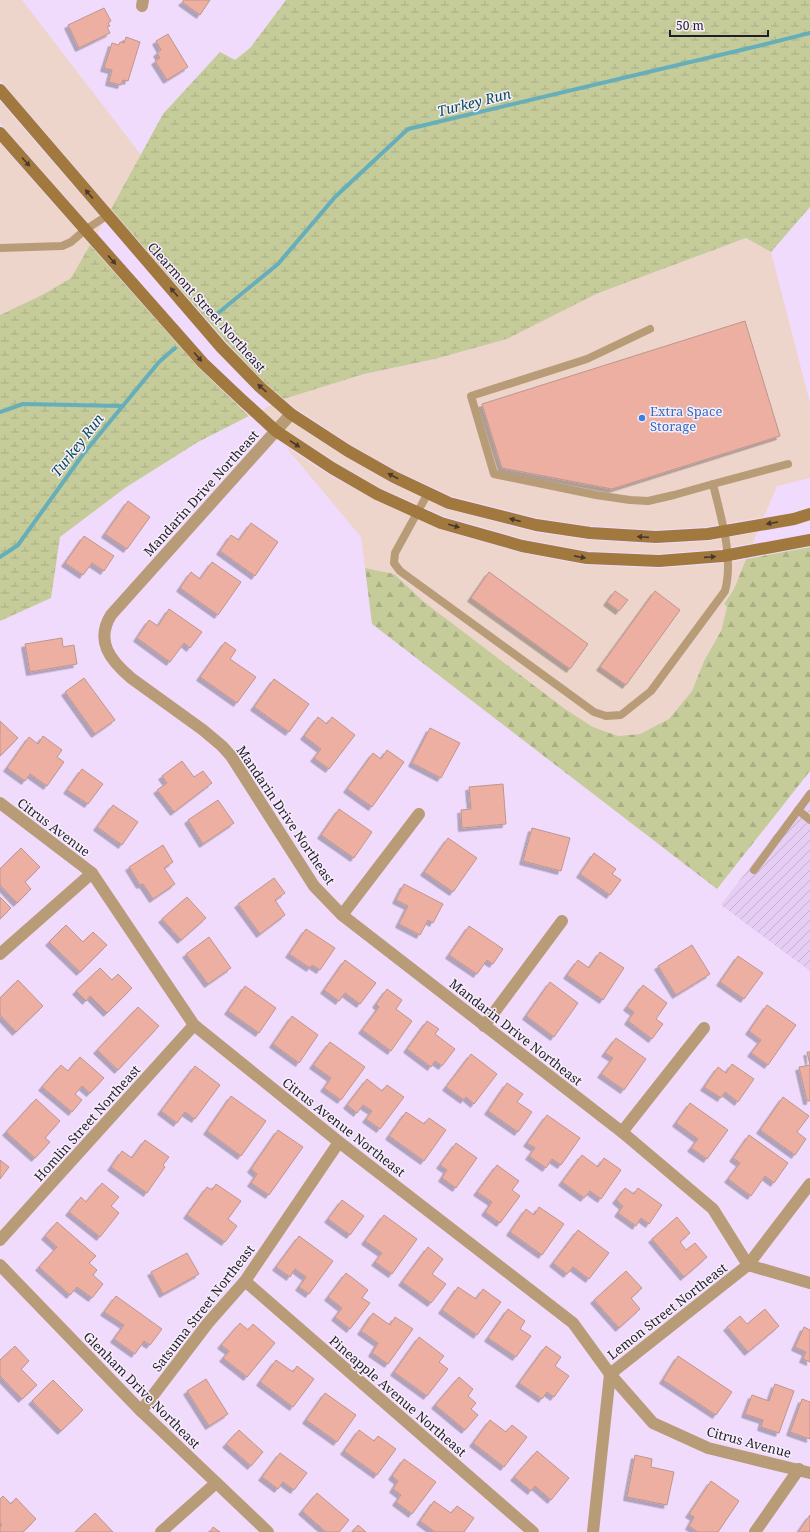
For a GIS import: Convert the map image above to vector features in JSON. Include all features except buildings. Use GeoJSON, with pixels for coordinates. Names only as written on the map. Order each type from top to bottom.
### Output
{"type":"FeatureCollection","features":[{"type":"Feature","properties":{"kind":"street","name":"Clearmont Street Northeast"},"geometry":{"type":"LineString","coordinates":[[0,90],[221,347],[260,387],[291,414],[348,451],[394,477],[449,503],[536,525],[582,532],[656,537],[708,534],[794,519],[810,514]]}},
{"type":"Feature","properties":{"kind":"street"},"geometry":{"type":"LineString","coordinates":[[0,133],[204,363],[276,432],[332,468],[377,494],[441,523],[522,546],[587,558],[659,561],[727,556],[810,540]]}},
{"type":"Feature","properties":{"kind":"street","name":"Mandarin Drive Northeast"},"geometry":{"type":"LineString","coordinates":[[291,414],[119,604],[105,624],[103,637],[109,652],[120,669],[203,730],[222,746],[231,756],[314,886],[342,915],[622,1132],[713,1209],[748,1265]]}},
{"type":"Feature","properties":{"kind":"street","name":"Citrus Avenue"},"geometry":{"type":"LineString","coordinates":[[0,803],[92,873]]}},
{"type":"Feature","properties":{"kind":"street"},"geometry":{"type":"LineString","coordinates":[[342,915],[419,814]]}},
{"type":"Feature","properties":{"kind":"street"},"geometry":{"type":"LineString","coordinates":[[0,954],[92,873]]}},
{"type":"Feature","properties":{"kind":"street","name":"Citrus Avenue Northeast"},"geometry":{"type":"LineString","coordinates":[[92,873],[194,1025],[338,1142],[573,1323],[610,1374]]}},
{"type":"Feature","properties":{"kind":"street"},"geometry":{"type":"LineString","coordinates":[[484,1026],[562,921]]}},
{"type":"Feature","properties":{"kind":"street","name":"Homlin Street Northeast"},"geometry":{"type":"LineString","coordinates":[[0,1240],[194,1025]]}},
{"type":"Feature","properties":{"kind":"street"},"geometry":{"type":"LineString","coordinates":[[622,1132],[704,1028]]}},
{"type":"Feature","properties":{"kind":"street","name":"Satsuma Street Northeast"},"geometry":{"type":"LineString","coordinates":[[141,1411],[208,1323],[245,1281],[338,1142]]}},
{"type":"Feature","properties":{"kind":"street","name":"Lemon Street Northeast"},"geometry":{"type":"LineString","coordinates":[[593,1532],[610,1374],[748,1265],[810,1184]]}},
{"type":"Feature","properties":{"kind":"street","name":"Glenham Drive Northeast"},"geometry":{"type":"LineString","coordinates":[[0,1265],[141,1411],[268,1532]]}},
{"type":"Feature","properties":{"kind":"street"},"geometry":{"type":"LineString","coordinates":[[748,1265],[810,1283]]}},
{"type":"Feature","properties":{"kind":"street","name":"Pineapple Avenue Northeast"},"geometry":{"type":"LineString","coordinates":[[245,1281],[533,1532]]}},
{"type":"Feature","properties":{"kind":"street","name":"Citrus Avenue"},"geometry":{"type":"LineString","coordinates":[[610,1374],[654,1423],[708,1448],[804,1471]]}},
{"type":"Feature","properties":{"kind":"street"},"geometry":{"type":"LineString","coordinates":[[755,1532],[804,1471]]}},
{"type":"Feature","properties":{"kind":"street"},"geometry":{"type":"LineString","coordinates":[[161,1532],[216,1484]]}},
{"type":"Feature","properties":{"kind":"lane"},"geometry":{"type":"LineString","coordinates":[[0,248],[62,246],[71,242],[85,230],[108,215]]}},
{"type":"Feature","properties":{"kind":"lane"},"geometry":{"type":"LineString","coordinates":[[650,329],[588,359],[471,396],[494,474],[596,495],[648,501],[674,496],[788,464]]}},
{"type":"Feature","properties":{"kind":"lane"},"geometry":{"type":"LineString","coordinates":[[428,493],[396,553],[394,563],[400,571],[594,712],[606,716],[621,715],[651,692],[726,591],[728,578],[724,531],[713,484]]}},
{"type":"Feature","properties":{"kind":"lane"},"geometry":{"type":"LineString","coordinates":[[754,870],[810,794]]}},
{"type":"Feature","properties":{"kind":"lane"},"geometry":{"type":"LineString","coordinates":[[798,810],[810,820]]}},
{"type":"Feature","properties":{"kind":"shaded area"},"geometry":{"type":"Polygon","coordinates":[[[0,0],[22,0],[141,155],[111,209],[0,80],[0,0]]]}},
{"type":"Feature","properties":{"kind":"shaded area"},"geometry":{"type":"Polygon","coordinates":[[[0,101],[104,221],[97,233],[0,123],[0,101]]]}},
{"type":"Feature","properties":{"kind":"shaded area"},"geometry":{"type":"Polygon","coordinates":[[[0,143],[90,245],[71,278],[42,295],[0,315],[0,143]]]}},
{"type":"Feature","properties":{"kind":"shaded area"},"geometry":{"type":"Polygon","coordinates":[[[746,238],[771,252],[810,403],[810,478],[777,486],[764,517],[706,527],[655,530],[590,526],[537,518],[451,496],[397,471],[351,445],[284,399],[364,374],[435,359],[507,339],[596,294],[746,238]]]}},
{"type":"Feature","properties":{"kind":"shaded area"},"geometry":{"type":"Polygon","coordinates":[[[271,405],[287,419],[344,456],[391,483],[447,509],[535,532],[590,540],[657,544],[709,541],[757,532],[753,543],[721,549],[658,554],[587,551],[523,539],[443,516],[380,488],[335,462],[280,426],[262,410],[271,405]]]}},
{"type":"Feature","properties":{"kind":"shaded area"},"geometry":{"type":"Polygon","coordinates":[[[285,446],[328,474],[375,500],[439,529],[522,553],[587,565],[659,568],[725,563],[746,559],[734,589],[724,604],[727,607],[721,631],[704,661],[692,691],[669,719],[640,734],[618,736],[593,727],[565,709],[424,602],[394,575],[365,568],[361,537],[285,446]]]}},
{"type":"Feature","properties":{"kind":"shaded area"},"geometry":{"type":"Polygon","coordinates":[[[810,788],[810,971],[721,905],[810,788]]]}},
{"type":"Feature","properties":{"kind":"green space"},"geometry":{"type":"Polygon","coordinates":[[[286,0],[810,0],[810,207],[771,252],[746,238],[596,294],[507,339],[435,359],[364,374],[284,399],[264,382],[227,343],[111,209],[163,114],[220,52],[235,60],[250,48],[286,0]]]}},
{"type":"Feature","properties":{"kind":"green space"},"geometry":{"type":"Polygon","coordinates":[[[90,245],[198,367],[249,416],[198,442],[125,488],[60,537],[51,598],[0,621],[0,315],[42,295],[71,278],[90,245]]]}},
{"type":"Feature","properties":{"kind":"green space"},"geometry":{"type":"Polygon","coordinates":[[[810,547],[810,771],[717,889],[372,624],[365,568],[394,574],[424,602],[565,709],[593,727],[618,736],[640,734],[669,719],[692,691],[704,661],[721,631],[727,607],[724,604],[734,589],[746,559],[810,547]]]}},
{"type":"Feature","properties":{"kind":"waterway","name":"Turkey Run"},"geometry":{"type":"LineString","coordinates":[[212,318],[278,264],[335,197],[408,129],[810,33]]}},
{"type":"Feature","properties":{"kind":"waterway","name":"Turkey Run"},"geometry":{"type":"LineString","coordinates":[[0,557],[18,545],[84,453],[159,362],[175,348]]}},
{"type":"Feature","properties":{"kind":"waterway"},"geometry":{"type":"LineString","coordinates":[[0,412],[23,404],[122,406]]}},
{"type":"Feature","properties":{"kind":"place","name":"Extra Space Storage"},"geometry":{"type":"Point","coordinates":[642,418]}}]}
